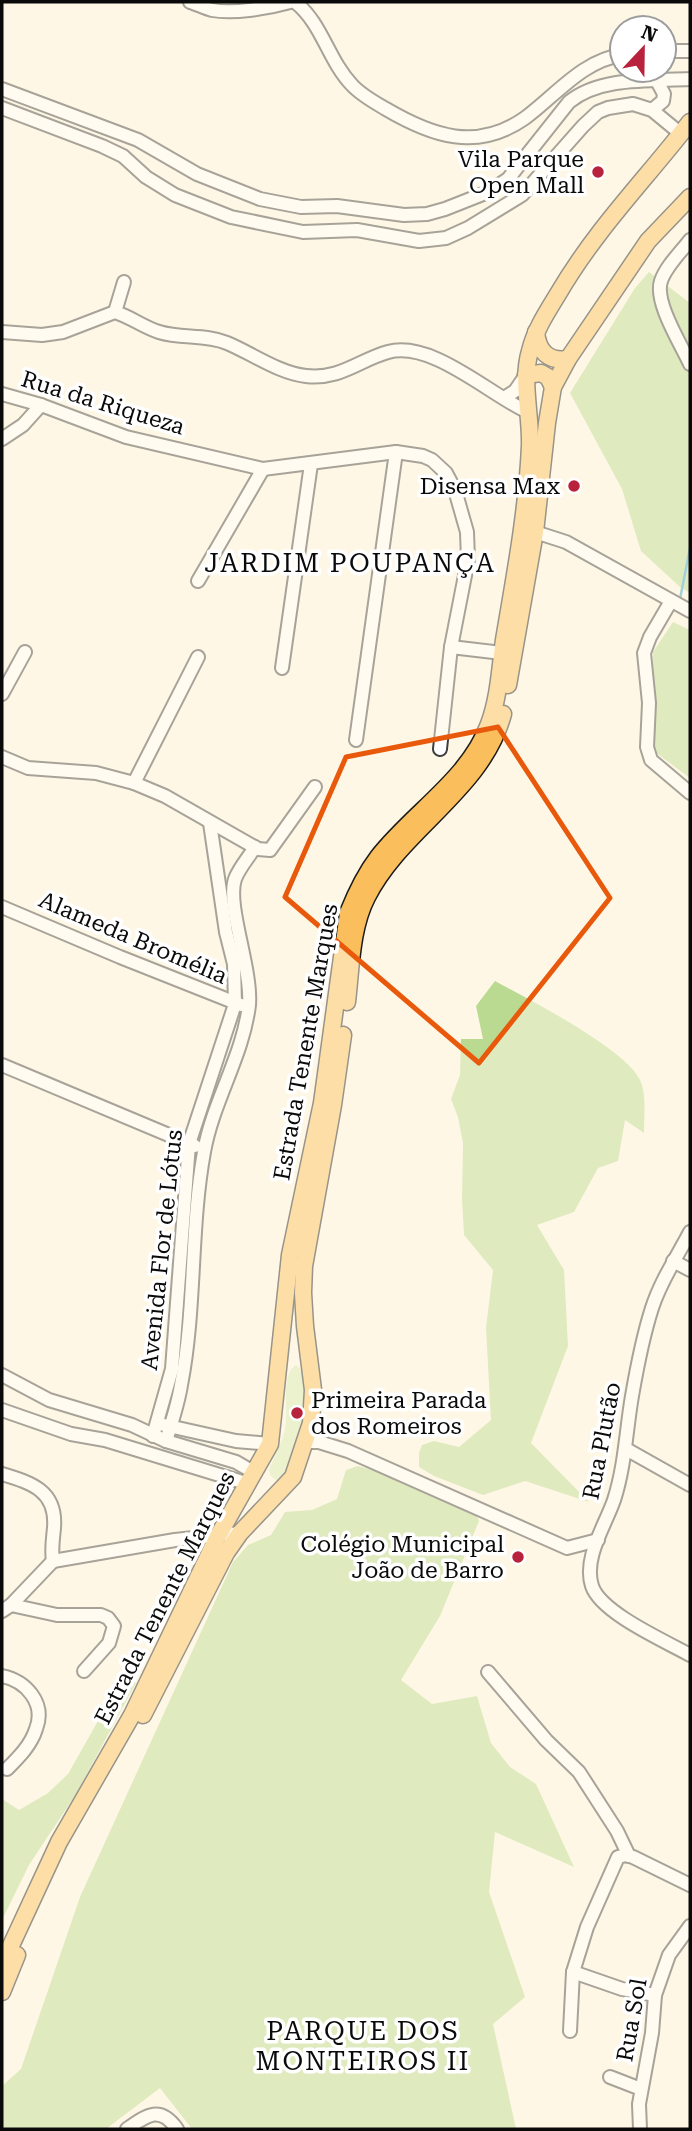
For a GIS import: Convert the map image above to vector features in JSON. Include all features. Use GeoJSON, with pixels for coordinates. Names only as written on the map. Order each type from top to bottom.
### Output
{"type":"FeatureCollection","features":[{"type":"Feature","properties":{"kind":"main road","name":"Estrada Tenente Marques"},"geometry":{"type":"LineString","coordinates":[[2,1965],[59,1842],[132,1715],[249,1474],[270,1444],[290,1255],[323,1091],[348,913],[355,894],[379,856],[457,775],[479,746],[492,715],[523,530],[530,440],[526,375],[536,332],[576,262],[596,234],[685,128]]}},
{"type":"Feature","properties":{"kind":"main road","name":"Estrada Tenente Marques"},"geometry":{"type":"LineString","coordinates":[[2,1992],[61,1861],[166,1673],[226,1553],[240,1533],[293,1477],[311,1423],[313,1402],[303,1302],[304,1266],[333,1105],[360,916],[366,899],[389,862],[465,783],[494,741],[505,701],[534,532],[553,387],[568,359],[648,241],[690,197]]}},
{"type":"Feature","properties":{"kind":"main road"},"geometry":{"type":"LineString","coordinates":[[536,332],[540,350],[545,355],[560,360],[568,359]]}},
{"type":"Feature","properties":{"kind":"main road"},"geometry":{"type":"LineString","coordinates":[[526,375],[541,373],[548,377],[553,387]]}},
{"type":"Feature","properties":{"kind":"main road"},"geometry":{"type":"LineString","coordinates":[[528,412],[550,407]]}},
{"type":"Feature","properties":{"kind":"main road"},"geometry":{"type":"LineString","coordinates":[[278,1375],[288,1363],[294,1361],[300,1363],[311,1378]]}},
{"type":"Feature","properties":{"kind":"main road"},"geometry":{"type":"LineString","coordinates":[[249,1474],[269,1489],[284,1488]]}},
{"type":"Feature","properties":{"kind":"street"},"geometry":{"type":"LineString","coordinates":[[190,2],[211,10],[272,7],[293,2],[307,14],[340,70],[352,85],[369,99],[405,119],[441,135],[457,138],[475,138],[510,127],[523,120],[590,66],[608,60]]}},
{"type":"Feature","properties":{"kind":"street"},"geometry":{"type":"LineString","coordinates":[[2,89],[138,140],[197,174],[260,199],[301,207],[348,206],[404,215],[427,214],[446,209],[488,192],[508,179],[569,102],[580,93],[612,84]]}},
{"type":"Feature","properties":{"kind":"street"},"geometry":{"type":"LineString","coordinates":[[608,108],[607,99],[615,84]]}},
{"type":"Feature","properties":{"kind":"street"},"geometry":{"type":"LineString","coordinates":[[652,110],[663,101],[664,94],[659,84]]}},
{"type":"Feature","properties":{"kind":"street"},"geometry":{"type":"LineString","coordinates":[[2,108],[123,156],[146,177],[174,195],[231,217],[303,232],[357,230],[419,241],[446,238],[468,228],[522,195],[598,112],[633,104],[652,110],[685,128]]}},
{"type":"Feature","properties":{"kind":"street"},"geometry":{"type":"LineString","coordinates":[[690,240],[663,277],[660,290],[673,330],[690,363]]}},
{"type":"Feature","properties":{"kind":"street"},"geometry":{"type":"LineString","coordinates":[[115,312],[124,282]]}},
{"type":"Feature","properties":{"kind":"street"},"geometry":{"type":"LineString","coordinates":[[2,332],[42,335],[63,332],[115,312],[160,333],[220,341],[304,376],[339,373],[389,352],[421,354],[460,371],[528,412]]}},
{"type":"Feature","properties":{"kind":"street"},"geometry":{"type":"LineString","coordinates":[[504,398],[515,391],[526,375]]}},
{"type":"Feature","properties":{"kind":"street","name":"Rua da Riqueza"},"geometry":{"type":"LineString","coordinates":[[2,394],[41,405],[126,437],[263,469],[396,452],[432,460],[446,473],[461,507],[467,532],[468,560],[451,647],[440,749]]}},
{"type":"Feature","properties":{"kind":"street"},"geometry":{"type":"LineString","coordinates":[[2,439],[23,425],[41,405]]}},
{"type":"Feature","properties":{"kind":"street"},"geometry":{"type":"LineString","coordinates":[[356,740],[396,452]]}},
{"type":"Feature","properties":{"kind":"street"},"geometry":{"type":"LineString","coordinates":[[282,668],[311,464]]}},
{"type":"Feature","properties":{"kind":"street"},"geometry":{"type":"LineString","coordinates":[[198,581],[263,469]]}},
{"type":"Feature","properties":{"kind":"street"},"geometry":{"type":"LineString","coordinates":[[534,532],[566,542],[690,611]]}},
{"type":"Feature","properties":{"kind":"street"},"geometry":{"type":"LineString","coordinates":[[671,601],[644,653],[649,703],[647,747],[651,760],[690,793]]}},
{"type":"Feature","properties":{"kind":"street"},"geometry":{"type":"LineString","coordinates":[[451,647],[502,653]]}},
{"type":"Feature","properties":{"kind":"street"},"geometry":{"type":"LineString","coordinates":[[2,694],[25,652]]}},
{"type":"Feature","properties":{"kind":"street"},"geometry":{"type":"LineString","coordinates":[[134,783],[198,657]]}},
{"type":"Feature","properties":{"kind":"street"},"geometry":{"type":"LineString","coordinates":[[2,757],[28,768],[96,773],[134,783],[165,796],[255,847],[270,849],[314,787]]}},
{"type":"Feature","properties":{"kind":"street","name":"Avenida Flor de Lótus"},"geometry":{"type":"LineString","coordinates":[[166,1441],[182,1383],[204,1149],[219,1097],[238,1048],[242,1006],[226,932],[210,823]]}},
{"type":"Feature","properties":{"kind":"street","name":"Avenida Flor de Lótus"},"geometry":{"type":"LineString","coordinates":[[155,1430],[172,1368],[189,1144],[242,1006],[249,977],[233,888],[235,878],[255,847]]}},
{"type":"Feature","properties":{"kind":"street","name":"Alameda Bromélia"},"geometry":{"type":"LineString","coordinates":[[2,907],[242,1006]]}},
{"type":"Feature","properties":{"kind":"street"},"geometry":{"type":"LineString","coordinates":[[2,1065],[204,1149]]}},
{"type":"Feature","properties":{"kind":"street","name":"Rua Plutão"},"geometry":{"type":"LineString","coordinates":[[589,1569],[617,1490],[626,1449],[632,1396],[651,1311],[659,1287],[690,1232]]}},
{"type":"Feature","properties":{"kind":"street"},"geometry":{"type":"LineString","coordinates":[[673,1261],[690,1270]]}},
{"type":"Feature","properties":{"kind":"street"},"geometry":{"type":"LineString","coordinates":[[2,1375],[49,1400],[132,1425],[155,1430],[171,1426],[236,1441],[270,1444]]}},
{"type":"Feature","properties":{"kind":"street"},"geometry":{"type":"LineString","coordinates":[[2,1410],[71,1434],[249,1474]]}},
{"type":"Feature","properties":{"kind":"street"},"geometry":{"type":"LineString","coordinates":[[311,1423],[317,1432],[348,1451]]}},
{"type":"Feature","properties":{"kind":"street"},"geometry":{"type":"LineString","coordinates":[[155,1430],[166,1441],[249,1474]]}},
{"type":"Feature","properties":{"kind":"street"},"geometry":{"type":"LineString","coordinates":[[305,1442],[318,1442],[348,1451],[567,1548],[589,1569],[592,1587],[613,1610],[690,1655]]}},
{"type":"Feature","properties":{"kind":"street"},"geometry":{"type":"LineString","coordinates":[[249,1474],[242,1456],[253,1443]]}},
{"type":"Feature","properties":{"kind":"street"},"geometry":{"type":"LineString","coordinates":[[626,1449],[690,1485]]}},
{"type":"Feature","properties":{"kind":"street"},"geometry":{"type":"LineString","coordinates":[[2,1474],[41,1489],[47,1497],[54,1509],[51,1552],[53,1561]]}},
{"type":"Feature","properties":{"kind":"street"},"geometry":{"type":"LineString","coordinates":[[6,1608],[53,1561],[175,1540],[240,1533]]}},
{"type":"Feature","properties":{"kind":"street"},"geometry":{"type":"LineString","coordinates":[[567,1548],[598,1540]]}},
{"type":"Feature","properties":{"kind":"street"},"geometry":{"type":"LineString","coordinates":[[6,1608],[108,1618],[114,1626],[112,1637],[84,1671]]}},
{"type":"Feature","properties":{"kind":"street"},"geometry":{"type":"LineString","coordinates":[[488,1672],[533,1725],[579,1772],[617,1831],[629,1856]]}},
{"type":"Feature","properties":{"kind":"street"},"geometry":{"type":"LineString","coordinates":[[2,1676],[20,1682],[30,1690],[35,1698],[38,1716],[38,1726],[31,1740],[7,1769]]}},
{"type":"Feature","properties":{"kind":"street"},"geometry":{"type":"LineString","coordinates":[[570,2031],[573,1972],[587,1927],[615,1862],[621,1855],[629,1856],[690,1885]]}},
{"type":"Feature","properties":{"kind":"street","name":"Rua Sol"},"geometry":{"type":"LineString","coordinates":[[640,2129],[638,2117],[641,2089],[652,2033],[655,1995],[669,1955],[690,1926]]}},
{"type":"Feature","properties":{"kind":"street"},"geometry":{"type":"LineString","coordinates":[[573,1972],[622,1989],[655,1995]]}},
{"type":"Feature","properties":{"kind":"street"},"geometry":{"type":"LineString","coordinates":[[610,2077],[641,2089]]}},
{"type":"Feature","properties":{"kind":"street"},"geometry":{"type":"LineString","coordinates":[[127,2129],[144,2117],[154,2114],[170,2119],[177,2129]]}},
{"type":"Feature","properties":{"kind":"highlighted area"},"geometry":{"type":"Polygon","coordinates":[[[498,727],[610,898],[479,1063],[285,897],[346,757],[498,727]]]}},
{"type":"Feature","properties":{"kind":"green space"},"geometry":{"type":"Polygon","coordinates":[[[649,272],[690,303],[690,593],[641,551],[622,489],[570,393],[635,288],[649,272]]]}},
{"type":"Feature","properties":{"kind":"green space"},"geometry":{"type":"Polygon","coordinates":[[[673,622],[690,630],[690,778],[655,752],[653,652],[673,622]]]}},
{"type":"Feature","properties":{"kind":"green space"},"geometry":{"type":"Polygon","coordinates":[[[495,981],[600,1042],[635,1072],[643,1090],[644,1133],[625,1120],[618,1161],[598,1168],[574,1212],[537,1225],[564,1270],[568,1346],[531,1443],[589,1502],[525,1481],[483,1495],[434,1476],[419,1467],[422,1445],[434,1441],[459,1447],[491,1420],[486,1328],[493,1270],[464,1235],[463,1143],[451,1099],[460,1075],[461,1039],[483,1039],[476,1006],[495,981]]]}},
{"type":"Feature","properties":{"kind":"green space"},"geometry":{"type":"Polygon","coordinates":[[[296,1365],[303,1374],[306,1389],[303,1426],[292,1462],[277,1481],[270,1475],[269,1470],[284,1434],[288,1376],[296,1365]]]}},
{"type":"Feature","properties":{"kind":"green space"},"geometry":{"type":"Polygon","coordinates":[[[358,1466],[413,1484],[476,1514],[479,1521],[440,1616],[401,1680],[432,1704],[477,1696],[491,1743],[510,1767],[536,1784],[574,1867],[495,1832],[489,1892],[525,1997],[493,2024],[516,2129],[192,2129],[160,2088],[106,2129],[2,2129],[2,2086],[21,2069],[80,1897],[233,1562],[248,1545],[271,1535],[285,1512],[312,1510],[337,1499],[346,1470],[358,1466]]]}},
{"type":"Feature","properties":{"kind":"green space"},"geometry":{"type":"Polygon","coordinates":[[[124,1682],[136,1683],[76,1794],[29,1865],[2,1920],[2,1799],[19,1810],[48,1793],[68,1774],[107,1705],[124,1682]]]}},
{"type":"Feature","properties":{"kind":"waterway"},"geometry":{"type":"LineString","coordinates":[[680,599],[690,548]]}},
{"type":"Feature","properties":{"kind":"place","name":"Vila Parque Open Mall"},"geometry":{"type":"Point","coordinates":[598,172]}},
{"type":"Feature","properties":{"kind":"place","name":"Disensa Max"},"geometry":{"type":"Point","coordinates":[574,486]}},
{"type":"Feature","properties":{"kind":"place","name":"Primeira Parada dos Romeiros"},"geometry":{"type":"Point","coordinates":[297,1413]}},
{"type":"Feature","properties":{"kind":"place","name":"Colégio Municipal João de Barro"},"geometry":{"type":"Point","coordinates":[518,1557]}},
{"type":"Feature","properties":{"kind":"district","name":"JARDIM POUPANÇA"},"geometry":{"type":"Point","coordinates":[350,563]}},
{"type":"Feature","properties":{"kind":"district","name":"PARQUE DOS MONTEIROS II"},"geometry":{"type":"Point","coordinates":[363,2046]}}]}
